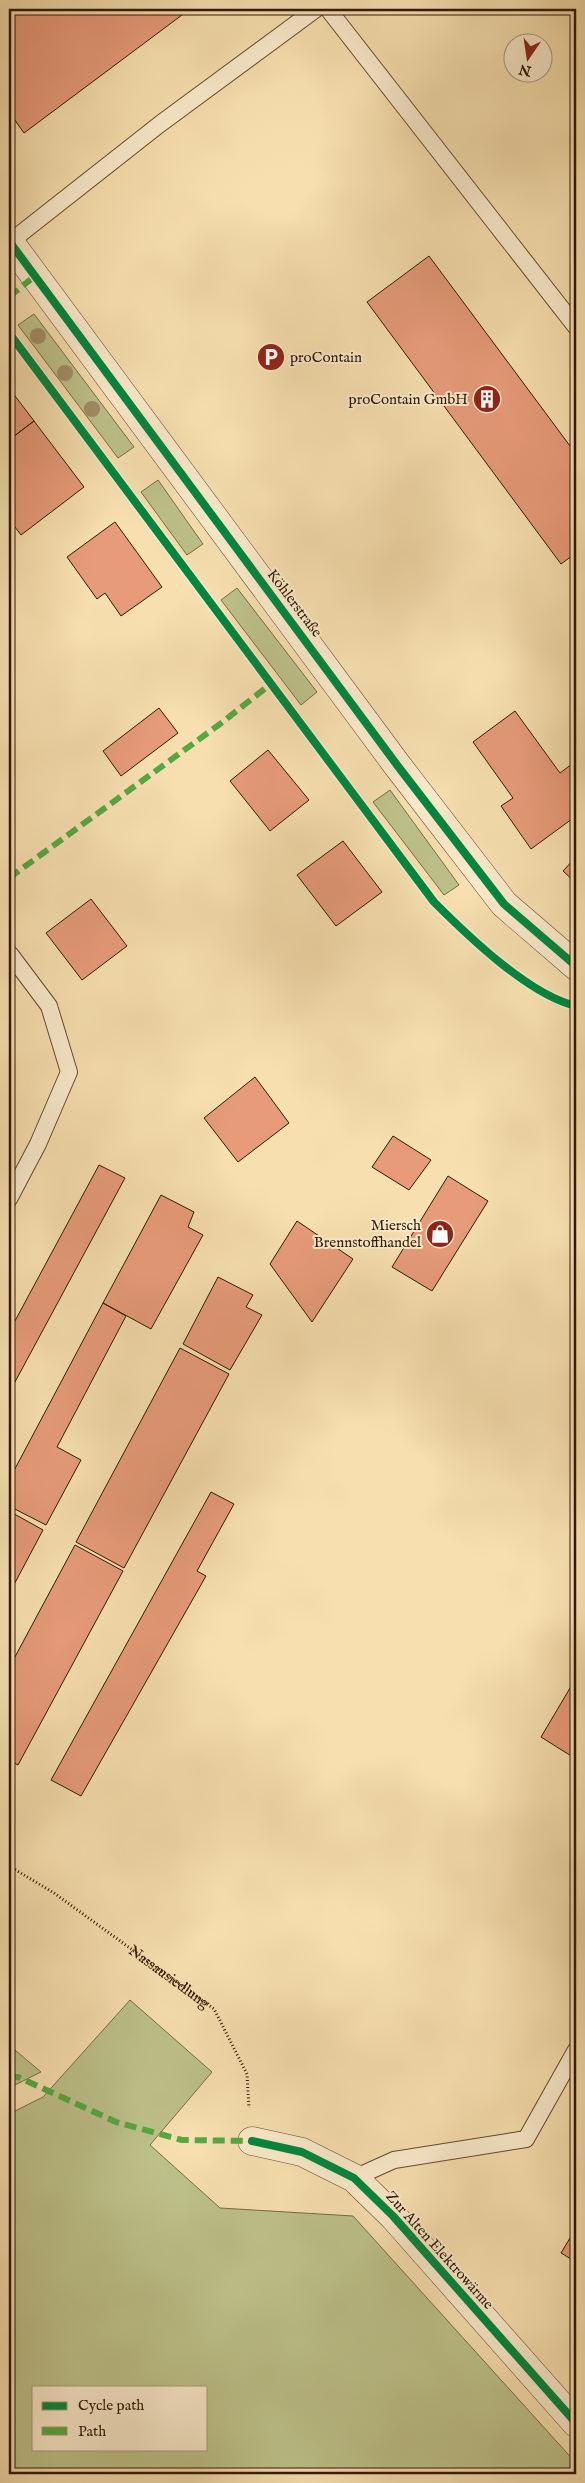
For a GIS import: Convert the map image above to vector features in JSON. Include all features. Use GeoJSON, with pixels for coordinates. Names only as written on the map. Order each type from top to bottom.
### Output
{"type":"FeatureCollection","features":[{"type":"Feature","properties":{"kind":"street","name":"Köhlerstraße"},"geometry":{"type":"LineString","coordinates":[[9,241],[397,765],[504,904],[576,966]]}},
{"type":"Feature","properties":{"kind":"street","name":"Zur Alten Elektrowärme"},"geometry":{"type":"LineString","coordinates":[[252,2141],[302,2152],[354,2178],[394,2216],[576,2423]]}},
{"type":"Feature","properties":{"kind":"lane"},"geometry":{"type":"LineString","coordinates":[[9,241],[160,124],[316,9]]}},
{"type":"Feature","properties":{"kind":"lane"},"geometry":{"type":"LineString","coordinates":[[328,9],[576,327]]}},
{"type":"Feature","properties":{"kind":"lane"},"geometry":{"type":"LineString","coordinates":[[9,1199],[38,1144],[70,1072],[49,1006],[10,954]]}},
{"type":"Feature","properties":{"kind":"lane"},"geometry":{"type":"LineString","coordinates":[[354,2178],[394,2160],[526,2139],[576,2050]]}},
{"type":"Feature","properties":{"kind":"green space"},"geometry":{"type":"Polygon","coordinates":[[[34,314],[134,447],[118,458],[18,325],[34,314]]]}},
{"type":"Feature","properties":{"kind":"green space"},"geometry":{"type":"Polygon","coordinates":[[[158,480],[203,544],[187,555],[141,492],[158,480]]]}},
{"type":"Feature","properties":{"kind":"green space"},"geometry":{"type":"Polygon","coordinates":[[[237,588],[317,692],[301,705],[221,600],[237,588]]]}},
{"type":"Feature","properties":{"kind":"green space"},"geometry":{"type":"Polygon","coordinates":[[[390,790],[459,885],[444,895],[373,802],[390,790]]]}},
{"type":"Feature","properties":{"kind":"green space"},"geometry":{"type":"Polygon","coordinates":[[[130,2000],[212,2072],[150,2145],[220,2208],[353,2216],[576,2463],[576,2474],[9,2474],[9,2114],[43,2097],[130,2000]]]}},
{"type":"Feature","properties":{"kind":"green space"},"geometry":{"type":"Polygon","coordinates":[[[9,2045],[41,2072],[9,2088],[9,2045]]]}},
{"type":"Feature","properties":{"kind":"building"},"geometry":{"type":"Polygon","coordinates":[[[9,9],[190,9],[24,133],[9,112],[9,9]]]}},
{"type":"Feature","properties":{"kind":"building","name":"proContain GmbH"},"geometry":{"type":"Polygon","coordinates":[[[429,256],[576,454],[576,553],[561,564],[367,302],[429,256]]]}},
{"type":"Feature","properties":{"kind":"building"},"geometry":{"type":"Polygon","coordinates":[[[9,388],[34,421],[9,440],[9,388]]]}},
{"type":"Feature","properties":{"kind":"building"},"geometry":{"type":"Polygon","coordinates":[[[34,421],[84,487],[21,535],[9,519],[9,440],[34,421]]]}},
{"type":"Feature","properties":{"kind":"building"},"geometry":{"type":"Polygon","coordinates":[[[115,522],[162,587],[121,616],[105,593],[97,599],[67,557],[115,522]]]}},
{"type":"Feature","properties":{"kind":"building"},"geometry":{"type":"Polygon","coordinates":[[[159,708],[178,733],[121,776],[103,751],[159,708]]]}},
{"type":"Feature","properties":{"kind":"building"},"geometry":{"type":"Polygon","coordinates":[[[515,711],[560,773],[576,761],[576,816],[531,849],[501,806],[513,798],[473,742],[515,711]]]}},
{"type":"Feature","properties":{"kind":"building"},"geometry":{"type":"Polygon","coordinates":[[[268,750],[309,800],[270,831],[230,781],[268,750]]]}},
{"type":"Feature","properties":{"kind":"building"},"geometry":{"type":"Polygon","coordinates":[[[343,841],[382,892],[336,926],[297,875],[343,841]]]}},
{"type":"Feature","properties":{"kind":"building"},"geometry":{"type":"Polygon","coordinates":[[[576,857],[576,883],[563,871],[576,857]]]}},
{"type":"Feature","properties":{"kind":"building"},"geometry":{"type":"Polygon","coordinates":[[[91,899],[127,946],[82,980],[46,933],[91,899]]]}},
{"type":"Feature","properties":{"kind":"building"},"geometry":{"type":"Polygon","coordinates":[[[255,1077],[289,1123],[238,1162],[204,1118],[255,1077]]]}},
{"type":"Feature","properties":{"kind":"building"},"geometry":{"type":"Polygon","coordinates":[[[393,1136],[431,1160],[409,1190],[372,1167],[393,1136]]]}},
{"type":"Feature","properties":{"kind":"building"},"geometry":{"type":"Polygon","coordinates":[[[99,1165],[125,1178],[9,1393],[9,1332],[99,1165]]]}},
{"type":"Feature","properties":{"kind":"building","name":"Miersch Brennstoffhandel"},"geometry":{"type":"Polygon","coordinates":[[[448,1176],[488,1201],[432,1291],[392,1267],[448,1176]]]}},
{"type":"Feature","properties":{"kind":"building"},"geometry":{"type":"Polygon","coordinates":[[[161,1195],[194,1212],[188,1227],[203,1235],[151,1329],[103,1303],[161,1195]]]}},
{"type":"Feature","properties":{"kind":"building"},"geometry":{"type":"Polygon","coordinates":[[[297,1221],[353,1259],[312,1322],[270,1264],[297,1221]]]}},
{"type":"Feature","properties":{"kind":"building"},"geometry":{"type":"Polygon","coordinates":[[[218,1277],[253,1295],[246,1307],[262,1315],[230,1370],[183,1344],[218,1277]]]}},
{"type":"Feature","properties":{"kind":"building"},"geometry":{"type":"Polygon","coordinates":[[[103,1303],[126,1316],[57,1447],[81,1460],[46,1525],[9,1506],[9,1480],[103,1303]]]}},
{"type":"Feature","properties":{"kind":"building"},"geometry":{"type":"Polygon","coordinates":[[[180,1348],[229,1374],[124,1568],[76,1542],[180,1348]]]}},
{"type":"Feature","properties":{"kind":"building"},"geometry":{"type":"Polygon","coordinates":[[[211,1492],[234,1504],[197,1571],[206,1576],[81,1796],[51,1780],[211,1492]]]}},
{"type":"Feature","properties":{"kind":"building"},"geometry":{"type":"Polygon","coordinates":[[[9,1511],[43,1530],[9,1594],[9,1511]]]}},
{"type":"Feature","properties":{"kind":"building"},"geometry":{"type":"Polygon","coordinates":[[[75,1545],[123,1571],[18,1765],[9,1760],[9,1668],[75,1545]]]}},
{"type":"Feature","properties":{"kind":"building"},"geometry":{"type":"Polygon","coordinates":[[[576,1678],[576,1759],[541,1737],[576,1678]]]}},
{"type":"Feature","properties":{"kind":"building"},"geometry":{"type":"Polygon","coordinates":[[[576,2228],[576,2262],[561,2253],[576,2228]]]}},
{"type":"Feature","properties":{"kind":"marked path"},"geometry":{"type":"LineString","coordinates":[[9,297],[35,276]]}},
{"type":"Feature","properties":{"kind":"marked path"},"geometry":{"type":"LineString","coordinates":[[9,878],[220,724],[272,683]]}},
{"type":"Feature","properties":{"kind":"marked path"},"geometry":{"type":"LineString","coordinates":[[9,2077],[18,2077],[116,2122],[182,2140],[252,2141]]}},
{"type":"Feature","properties":{"kind":"cycle path"},"geometry":{"type":"LineString","coordinates":[[9,241],[397,765],[504,904],[576,966]]}},
{"type":"Feature","properties":{"kind":"cycle path"},"geometry":{"type":"LineString","coordinates":[[9,333],[434,902],[481,947],[519,977],[558,1000],[576,1006]]}},
{"type":"Feature","properties":{"kind":"cycle path"},"geometry":{"type":"LineString","coordinates":[[252,2141],[302,2152],[354,2178],[393,2216],[576,2423]]}},
{"type":"Feature","properties":{"kind":"place","name":"proContain"},"geometry":{"type":"Point","coordinates":[271,357]}},
{"type":"Feature","properties":{"kind":"place","name":"proContain GmbH"},"geometry":{"type":"Point","coordinates":[487,399]}},
{"type":"Feature","properties":{"kind":"place","name":"Miersch Brennstoffhandel"},"geometry":{"type":"Point","coordinates":[440,1234]}}]}
